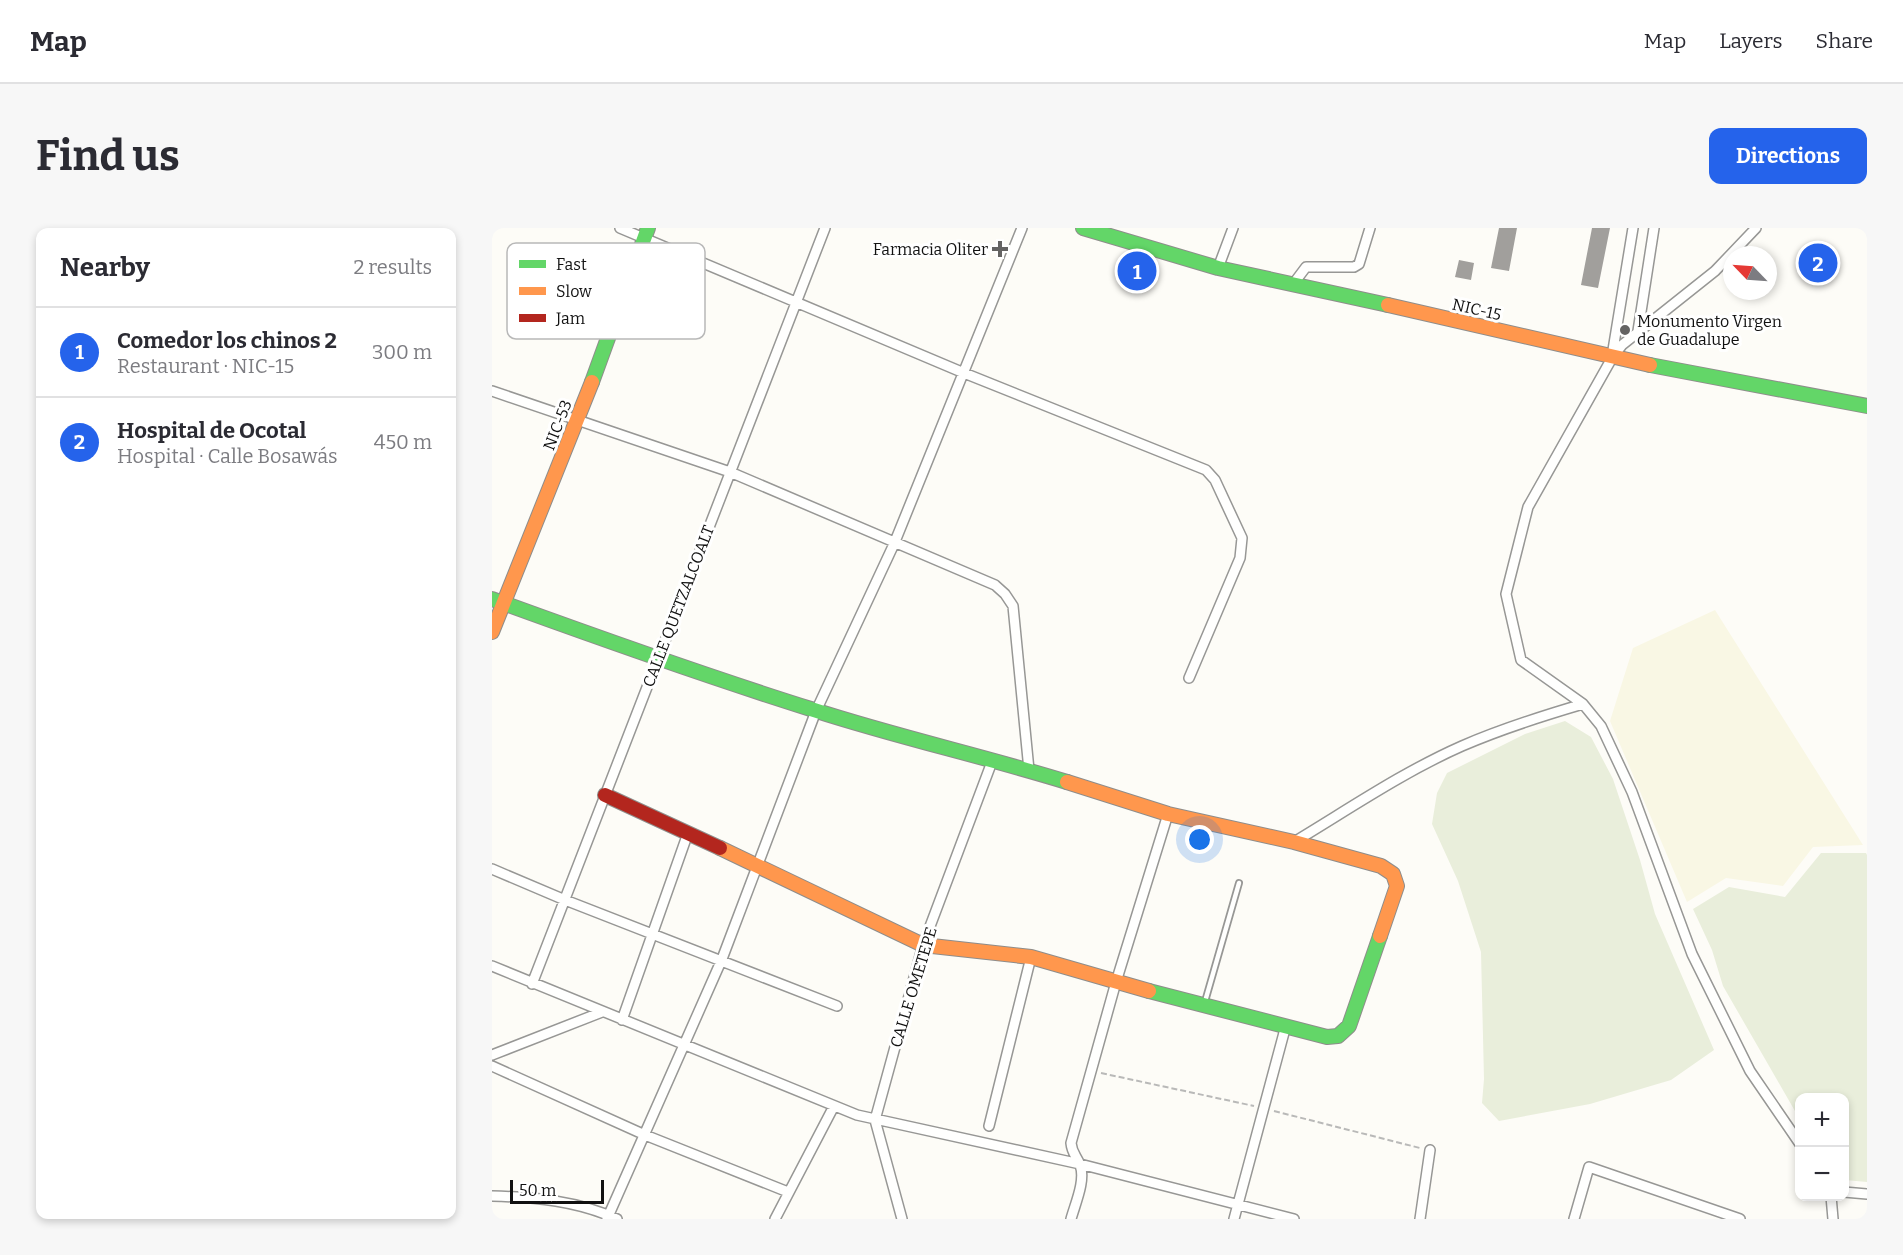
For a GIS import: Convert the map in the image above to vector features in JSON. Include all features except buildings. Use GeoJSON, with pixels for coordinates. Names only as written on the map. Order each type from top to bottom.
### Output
{"type":"FeatureCollection","features":[{"type":"Feature","properties":{"kind":"main road","name":"NIC-15"},"geometry":{"type":"LineString","coordinates":[[1083,228],[1218,268],[1294,283],[1612,358],[1867,406]]}},
{"type":"Feature","properties":{"kind":"main road","name":"NIC-53"},"geometry":{"type":"LineString","coordinates":[[492,632],[498,601],[578,419],[607,339]]}},
{"type":"Feature","properties":{"kind":"main road"},"geometry":{"type":"LineString","coordinates":[[498,601],[658,659],[816,711],[993,759],[1168,814],[1294,842],[1381,866],[1393,873],[1398,885],[1349,1026],[1338,1036],[1285,1029],[1031,957],[923,945],[758,865],[605,795]]}},
{"type":"Feature","properties":{"kind":"street"},"geometry":{"type":"LineString","coordinates":[[620,228],[646,233],[668,243]]}},
{"type":"Feature","properties":{"kind":"street","name":"CALLE QUETZALCOALT"},"geometry":{"type":"LineString","coordinates":[[532,984],[825,228]]}},
{"type":"Feature","properties":{"kind":"street"},"geometry":{"type":"LineString","coordinates":[[492,1196],[526,1197],[579,1205],[611,1218],[722,959],[816,711],[894,544],[1022,228]]}},
{"type":"Feature","properties":{"kind":"street"},"geometry":{"type":"LineString","coordinates":[[1218,268],[1233,228]]}},
{"type":"Feature","properties":{"kind":"street"},"geometry":{"type":"LineString","coordinates":[[1294,283],[1306,267],[1354,267],[1359,264],[1370,228]]}},
{"type":"Feature","properties":{"kind":"street"},"geometry":{"type":"LineString","coordinates":[[1612,358],[1633,228]]}},
{"type":"Feature","properties":{"kind":"street"},"geometry":{"type":"LineString","coordinates":[[1638,331],[1654,228]]}},
{"type":"Feature","properties":{"kind":"street"},"geometry":{"type":"LineString","coordinates":[[1756,228],[1715,271],[1638,331],[1612,358],[1528,507],[1506,594],[1521,660],[1583,704],[1601,726],[1632,792],[1692,954],[1750,1071],[1795,1137]]}},
{"type":"Feature","properties":{"kind":"street"},"geometry":{"type":"LineString","coordinates":[[705,260],[796,302],[964,373],[1206,470],[1215,480],[1242,538],[1240,558],[1189,678]]}},
{"type":"Feature","properties":{"kind":"street"},"geometry":{"type":"LineString","coordinates":[[492,391],[730,472],[894,544],[995,585],[1013,606],[1029,770]]}},
{"type":"Feature","properties":{"kind":"street"},"geometry":{"type":"LineString","coordinates":[[1294,842],[1386,786],[1461,747],[1525,721],[1583,704]]}},
{"type":"Feature","properties":{"kind":"street","name":"CALLE OMETEPE"},"geometry":{"type":"LineString","coordinates":[[875,1120],[923,945],[993,759]]}},
{"type":"Feature","properties":{"kind":"street"},"geometry":{"type":"LineString","coordinates":[[1071,1219],[1082,1175],[1080,1164],[1072,1154],[1071,1143],[1116,982],[1168,814]]}},
{"type":"Feature","properties":{"kind":"street"},"geometry":{"type":"LineString","coordinates":[[622,1020],[688,833]]}},
{"type":"Feature","properties":{"kind":"street"},"geometry":{"type":"LineString","coordinates":[[492,868],[565,900],[722,959],[837,1006]]}},
{"type":"Feature","properties":{"kind":"street"},"geometry":{"type":"LineString","coordinates":[[989,1126],[1031,957]]}},
{"type":"Feature","properties":{"kind":"street"},"geometry":{"type":"LineString","coordinates":[[492,966],[834,1106],[875,1120],[1080,1164],[1294,1219]]}},
{"type":"Feature","properties":{"kind":"street"},"geometry":{"type":"LineString","coordinates":[[492,1055],[602,1012]]}},
{"type":"Feature","properties":{"kind":"street"},"geometry":{"type":"LineString","coordinates":[[1234,1219],[1285,1029]]}},
{"type":"Feature","properties":{"kind":"street"},"geometry":{"type":"LineString","coordinates":[[492,1066],[645,1135],[788,1192]]}},
{"type":"Feature","properties":{"kind":"street"},"geometry":{"type":"LineString","coordinates":[[775,1219],[834,1106]]}},
{"type":"Feature","properties":{"kind":"street"},"geometry":{"type":"LineString","coordinates":[[875,1120],[903,1219]]}},
{"type":"Feature","properties":{"kind":"street"},"geometry":{"type":"LineString","coordinates":[[1420,1219],[1430,1150]]}},
{"type":"Feature","properties":{"kind":"street"},"geometry":{"type":"LineString","coordinates":[[1574,1219],[1589,1167],[1728,1217],[1740,1219]]}},
{"type":"Feature","properties":{"kind":"street"},"geometry":{"type":"LineString","coordinates":[[1849,1192],[1867,1194]]}},
{"type":"Feature","properties":{"kind":"street"},"geometry":{"type":"LineString","coordinates":[[1832,1201],[1833,1219]]}},
{"type":"Feature","properties":{"kind":"lane"},"geometry":{"type":"LineString","coordinates":[[1203,1007],[1239,883]]}},
{"type":"Feature","properties":{"kind":"shaded area"},"geometry":{"type":"Polygon","coordinates":[[[1715,610],[1863,845],[1813,847],[1783,886],[1726,878],[1687,902],[1610,721],[1633,648],[1715,610]]]}},
{"type":"Feature","properties":{"kind":"green space"},"geometry":{"type":"Polygon","coordinates":[[[1565,721],[1591,737],[1613,779],[1655,914],[1714,1050],[1671,1080],[1590,1104],[1499,1121],[1482,1103],[1484,1079],[1481,952],[1458,881],[1432,824],[1437,793],[1447,773],[1525,734],[1565,721]]]}},
{"type":"Feature","properties":{"kind":"green space"},"geometry":{"type":"Polygon","coordinates":[[[1821,853],[1866,853],[1867,1182],[1849,1180],[1849,1093],[1795,1093],[1795,1111],[1723,986],[1712,950],[1693,909],[1729,887],[1785,897],[1821,853]]]}},
{"type":"Feature","properties":{"kind":"traffic: fast"},"geometry":{"type":"LineString","coordinates":[[643,243],[648,228]]}},
{"type":"Feature","properties":{"kind":"traffic: fast"},"geometry":{"type":"LineString","coordinates":[[1083,228],[1218,268],[1388,305]]}},
{"type":"Feature","properties":{"kind":"traffic: fast"},"geometry":{"type":"LineString","coordinates":[[592,382],[608,339]]}},
{"type":"Feature","properties":{"kind":"traffic: fast"},"geometry":{"type":"LineString","coordinates":[[1650,365],[1867,406]]}},
{"type":"Feature","properties":{"kind":"traffic: fast"},"geometry":{"type":"LineString","coordinates":[[492,599],[652,656],[845,720],[1067,782]]}},
{"type":"Feature","properties":{"kind":"traffic: fast"},"geometry":{"type":"LineString","coordinates":[[1149,991],[1327,1037],[1338,1036],[1349,1026],[1380,936]]}},
{"type":"Feature","properties":{"kind":"traffic: slow"},"geometry":{"type":"LineString","coordinates":[[1388,305],[1650,365]]}},
{"type":"Feature","properties":{"kind":"traffic: slow"},"geometry":{"type":"LineString","coordinates":[[492,632],[592,382]]}},
{"type":"Feature","properties":{"kind":"traffic: slow"},"geometry":{"type":"LineString","coordinates":[[1067,782],[1168,814],[1294,842],[1381,866],[1393,874],[1397,886],[1380,936]]}},
{"type":"Feature","properties":{"kind":"traffic: slow"},"geometry":{"type":"LineString","coordinates":[[720,848],[923,945],[1031,957],[1149,991]]}},
{"type":"Feature","properties":{"kind":"traffic: jam"},"geometry":{"type":"LineString","coordinates":[[605,795],[720,848]]}},
{"type":"Feature","properties":{"kind":"place","name":"Farmacia Oliter"},"geometry":{"type":"Point","coordinates":[1000,249]}},
{"type":"Feature","properties":{"kind":"place","name":"Hospital de Ocotal"},"geometry":{"type":"Point","coordinates":[1818,263]}},
{"type":"Feature","properties":{"kind":"place","name":"Comedor los chinos 2"},"geometry":{"type":"Point","coordinates":[1137,271]}},
{"type":"Feature","properties":{"kind":"place","name":"Monumento Virgen de Guadalupe"},"geometry":{"type":"Point","coordinates":[1625,330]}}]}
